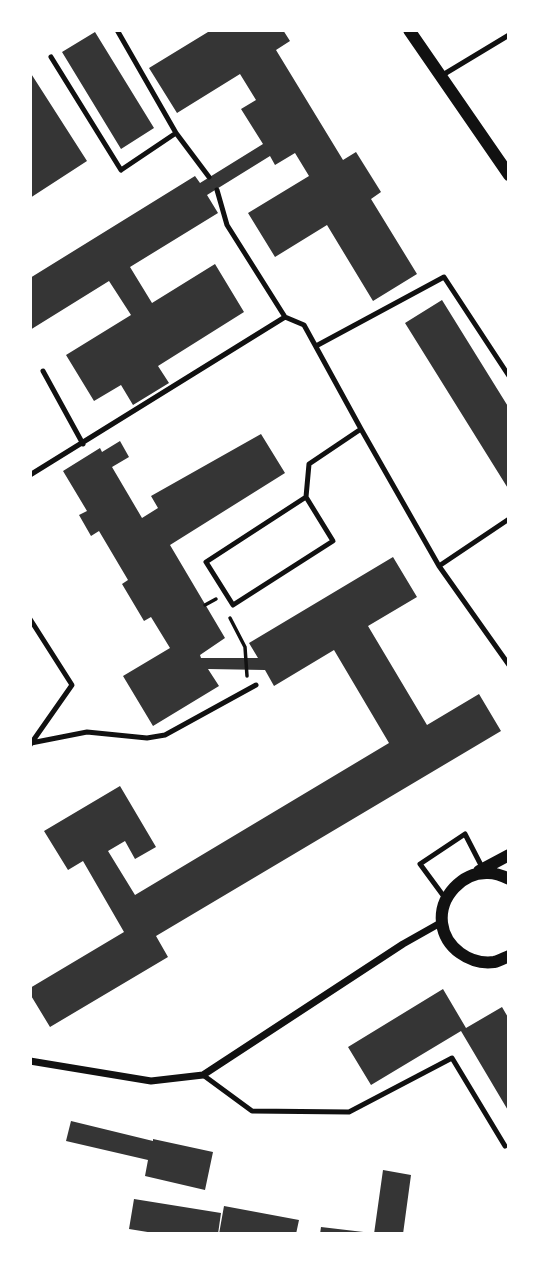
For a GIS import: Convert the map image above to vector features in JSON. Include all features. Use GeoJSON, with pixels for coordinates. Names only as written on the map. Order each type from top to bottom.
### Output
{"type":"FeatureCollection","features":[{"type":"Feature","properties":{"kind":"street"},"geometry":{"type":"LineString","coordinates":[[409,30],[509,175]]}},
{"type":"Feature","properties":{"kind":"street"},"geometry":{"type":"LineString","coordinates":[[509,855],[456,885],[445,900],[442,922],[448,940],[458,953],[476,961],[495,962],[509,956]]}},
{"type":"Feature","properties":{"kind":"street"},"geometry":{"type":"LineString","coordinates":[[469,876],[489,872],[509,878]]}},
{"type":"Feature","properties":{"kind":"street"},"geometry":{"type":"LineString","coordinates":[[30,1061],[151,1081],[203,1075],[402,944],[442,922]]}},
{"type":"Feature","properties":{"kind":"lane"},"geometry":{"type":"LineString","coordinates":[[117,30],[176,133],[209,177]]}},
{"type":"Feature","properties":{"kind":"lane"},"geometry":{"type":"LineString","coordinates":[[441,76],[509,35]]}},
{"type":"Feature","properties":{"kind":"lane"},"geometry":{"type":"LineString","coordinates":[[51,57],[121,170],[176,133]]}},
{"type":"Feature","properties":{"kind":"lane"},"geometry":{"type":"LineString","coordinates":[[217,190],[227,225],[285,317],[304,325],[439,566],[509,665]]}},
{"type":"Feature","properties":{"kind":"lane"},"geometry":{"type":"LineString","coordinates":[[316,346],[444,277],[509,376]]}},
{"type":"Feature","properties":{"kind":"lane"},"geometry":{"type":"LineString","coordinates":[[30,475],[285,317]]}},
{"type":"Feature","properties":{"kind":"lane"},"geometry":{"type":"LineString","coordinates":[[43,371],[83,443]]}},
{"type":"Feature","properties":{"kind":"lane"},"geometry":{"type":"LineString","coordinates":[[306,497],[206,562],[233,605],[334,541],[306,497],[309,464],[361,429]]}},
{"type":"Feature","properties":{"kind":"lane"},"geometry":{"type":"LineString","coordinates":[[439,566],[509,519]]}},
{"type":"Feature","properties":{"kind":"lane"},"geometry":{"type":"LineString","coordinates":[[30,620],[72,685],[30,744]]}},
{"type":"Feature","properties":{"kind":"lane"},"geometry":{"type":"LineString","coordinates":[[30,744],[87,732],[147,738],[165,735],[256,685]]}},
{"type":"Feature","properties":{"kind":"lane"},"geometry":{"type":"LineString","coordinates":[[445,900],[419,864],[465,834],[483,869]]}},
{"type":"Feature","properties":{"kind":"lane"},"geometry":{"type":"LineString","coordinates":[[203,1075],[252,1111],[349,1112],[453,1058],[505,1146]]}},
{"type":"Feature","properties":{"kind":"path"},"geometry":{"type":"LineString","coordinates":[[219,598],[205,605],[226,594]]}},
{"type":"Feature","properties":{"kind":"path"},"geometry":{"type":"LineString","coordinates":[[225,610],[245,647],[248,689]]}},
{"type":"Feature","properties":{"kind":"building"},"geometry":{"type":"Polygon","coordinates":[[[207,30],[283,30],[290,41],[276,50],[343,160],[356,152],[381,192],[371,199],[417,274],[373,301],[327,225],[275,257],[248,213],[309,176],[295,153],[275,165],[270,156],[207,195],[218,213],[130,267],[152,303],[215,264],[244,312],[158,366],[169,383],[133,405],[121,385],[94,401],[66,355],[131,315],[109,281],[30,330],[30,278],[195,176],[200,183],[263,144],[241,109],[256,100],[240,74],[177,113],[149,68],[208,32],[207,30]]]}},
{"type":"Feature","properties":{"kind":"building"},"geometry":{"type":"Polygon","coordinates":[[[95,32],[154,128],[121,149],[62,52],[95,32]]]}},
{"type":"Feature","properties":{"kind":"building"},"geometry":{"type":"Polygon","coordinates":[[[30,72],[87,161],[30,198],[30,72]]]}},
{"type":"Feature","properties":{"kind":"building"},"geometry":{"type":"Polygon","coordinates":[[[442,300],[509,408],[509,490],[405,323],[442,300]]]}},
{"type":"Feature","properties":{"kind":"building"},"geometry":{"type":"Polygon","coordinates":[[[261,434],[285,473],[170,545],[225,638],[200,655],[201,658],[258,658],[249,643],[393,557],[417,597],[368,626],[427,725],[479,694],[501,731],[156,936],[168,957],[50,1027],[30,994],[30,988],[124,932],[83,861],[68,870],[44,831],[120,786],[156,847],[135,859],[125,841],[108,851],[135,895],[389,743],[334,650],[274,686],[265,670],[208,669],[219,686],[153,726],[123,676],[170,648],[151,617],[144,621],[122,584],[128,580],[99,531],[91,536],[79,515],[87,511],[63,471],[100,448],[102,452],[120,441],[129,457],[112,467],[142,518],[158,508],[151,496],[261,434]]]}},
{"type":"Feature","properties":{"kind":"building"},"geometry":{"type":"Polygon","coordinates":[[[443,989],[466,1028],[502,1007],[509,1019],[509,1112],[461,1031],[371,1085],[348,1047],[443,989]]]}},
{"type":"Feature","properties":{"kind":"building"},"geometry":{"type":"Polygon","coordinates":[[[71,1121],[213,1152],[205,1190],[145,1176],[148,1160],[66,1141],[71,1121]]]}},
{"type":"Feature","properties":{"kind":"building"},"geometry":{"type":"Polygon","coordinates":[[[383,1170],[411,1175],[403,1234],[374,1234],[383,1170]]]}},
{"type":"Feature","properties":{"kind":"building"},"geometry":{"type":"Polygon","coordinates":[[[134,1199],[221,1213],[218,1234],[160,1234],[129,1229],[134,1199]]]}},
{"type":"Feature","properties":{"kind":"building"},"geometry":{"type":"Polygon","coordinates":[[[224,1206],[299,1220],[296,1234],[219,1234],[224,1206]]]}},
{"type":"Feature","properties":{"kind":"building"},"geometry":{"type":"Polygon","coordinates":[[[321,1227],[372,1233],[320,1234],[321,1227]]]}}]}
